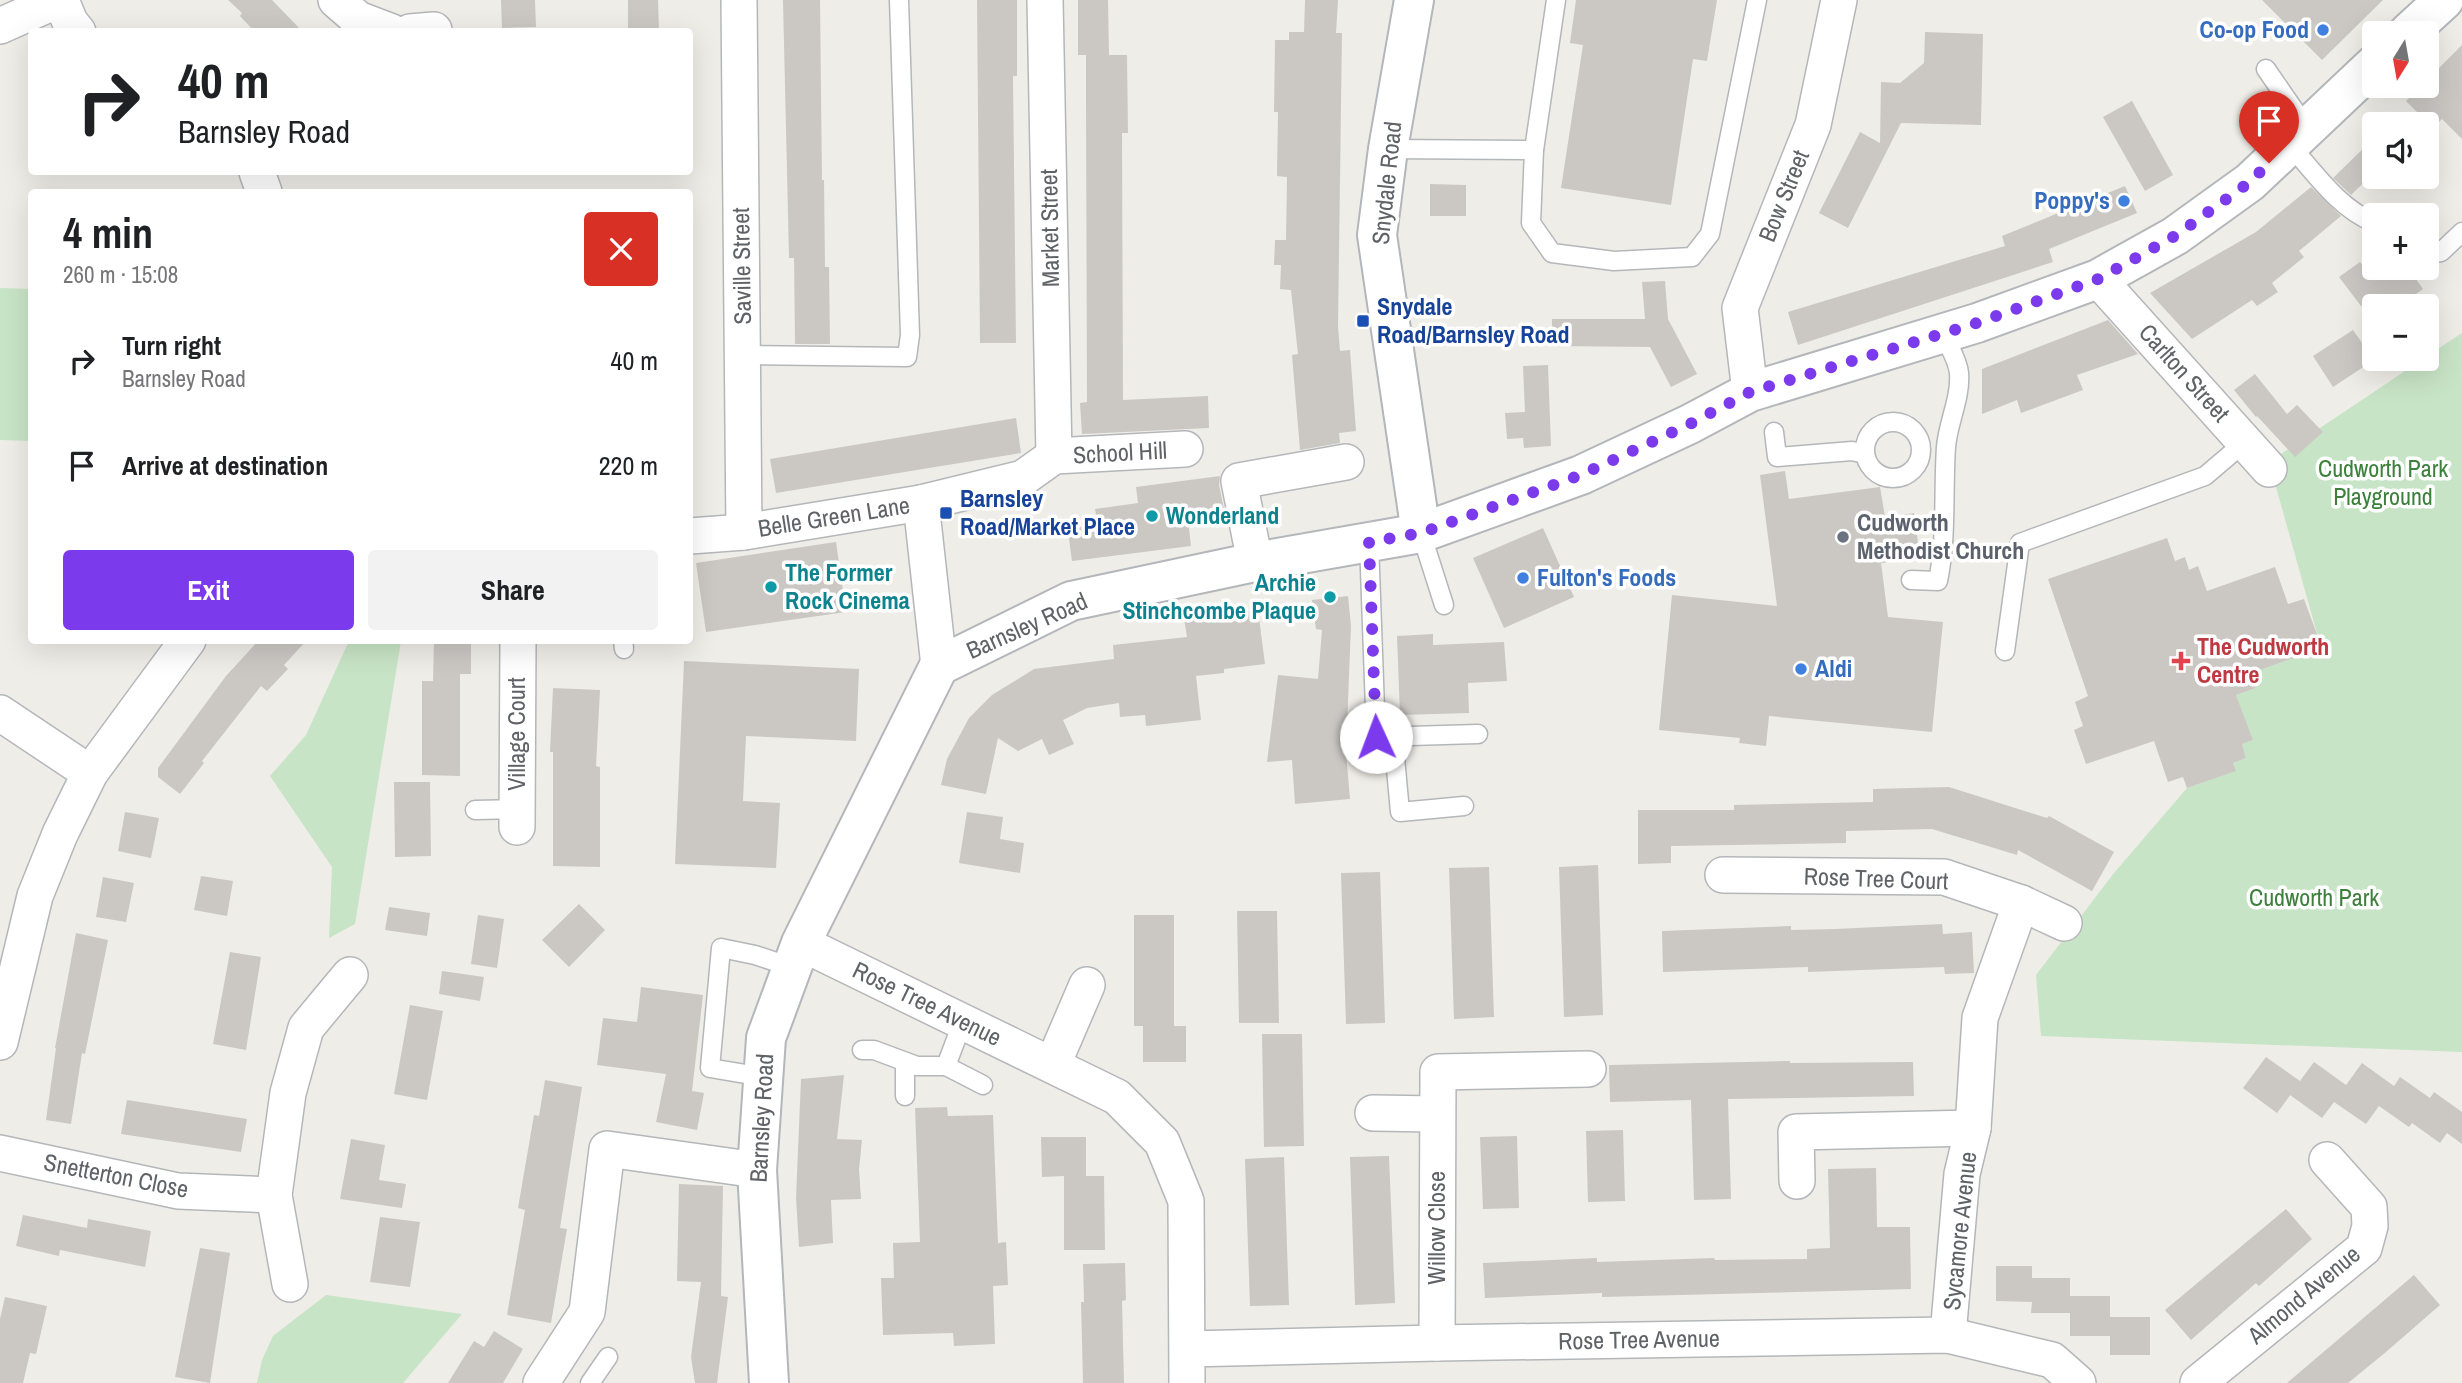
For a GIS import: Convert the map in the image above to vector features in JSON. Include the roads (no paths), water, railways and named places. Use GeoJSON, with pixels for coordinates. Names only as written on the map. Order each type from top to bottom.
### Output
{"type":"FeatureCollection","features":[{"type":"Feature","properties":{"kind":"street"},"geometry":{"type":"LineString","coordinates":[[0,26],[59,0],[75,28]]}},
{"type":"Feature","properties":{"kind":"street"},"geometry":{"type":"LineString","coordinates":[[336,0],[358,19],[382,28]]}},
{"type":"Feature","properties":{"kind":"street","name":"Saville Street"},"geometry":{"type":"LineString","coordinates":[[739,0],[744,532]]}},
{"type":"Feature","properties":{"kind":"street","name":"Market Street"},"geometry":{"type":"LineString","coordinates":[[1045,0],[1054,457]]}},
{"type":"Feature","properties":{"kind":"street","name":"Snydale Road"},"geometry":{"type":"LineString","coordinates":[[1414,0],[1388,149],[1377,234],[1421,533]]}},
{"type":"Feature","properties":{"kind":"street","name":"Bow Street"},"geometry":{"type":"LineString","coordinates":[[1750,392],[1740,308],[1812,125],[1839,0]]}},
{"type":"Feature","properties":{"kind":"street"},"geometry":{"type":"LineString","coordinates":[[2421,21],[2444,0]]}},
{"type":"Feature","properties":{"kind":"street","name":"Barnsley Road"},"geometry":{"type":"LineString","coordinates":[[769,1383],[757,1170],[765,1038],[796,955],[939,666],[1071,601],[1255,562],[1421,533],[1581,475],[1690,424],[1750,392],[1977,323],[2098,279],[2175,236],[2250,182],[2362,76]]}},
{"type":"Feature","properties":{"kind":"street","name":"Carlton Street"},"geometry":{"type":"LineString","coordinates":[[2098,279],[2269,469]]}},
{"type":"Feature","properties":{"kind":"street","name":"School Hill"},"geometry":{"type":"LineString","coordinates":[[1054,457],[1185,449]]}},
{"type":"Feature","properties":{"kind":"street","name":"Belle Green Lane"},"geometry":{"type":"LineString","coordinates":[[693,536],[744,532],[920,503],[1023,478],[1054,457]]}},
{"type":"Feature","properties":{"kind":"street"},"geometry":{"type":"LineString","coordinates":[[1255,562],[1239,481],[1346,462]]}},
{"type":"Feature","properties":{"kind":"street"},"geometry":{"type":"LineString","coordinates":[[920,503],[939,666]]}},
{"type":"Feature","properties":{"kind":"street"},"geometry":{"type":"LineString","coordinates":[[0,1042],[35,896],[60,834],[90,773],[185,644]]}},
{"type":"Feature","properties":{"kind":"street","name":"Village Court"},"geometry":{"type":"LineString","coordinates":[[517,818],[518,644]]}},
{"type":"Feature","properties":{"kind":"street"},"geometry":{"type":"LineString","coordinates":[[0,713],[90,773]]}},
{"type":"Feature","properties":{"kind":"street","name":"Rose Tree Court"},"geometry":{"type":"LineString","coordinates":[[1723,875],[1944,877],[2021,903],[2064,923]]}},
{"type":"Feature","properties":{"kind":"street","name":"Sycamore Avenue"},"geometry":{"type":"LineString","coordinates":[[1948,1335],[1962,1174],[1973,1128],[1980,1018],[2021,903]]}},
{"type":"Feature","properties":{"kind":"street","name":"Rose Tree Avenue"},"geometry":{"type":"LineString","coordinates":[[796,955],[963,1021],[1053,1064],[1117,1097],[1162,1142],[1186,1201],[1187,1383]]}},
{"type":"Feature","properties":{"kind":"street"},"geometry":{"type":"LineString","coordinates":[[290,1284],[274,1195],[288,1093],[306,1028],[350,975]]}},
{"type":"Feature","properties":{"kind":"street"},"geometry":{"type":"LineString","coordinates":[[1053,1064],[1087,985]]}},
{"type":"Feature","properties":{"kind":"street","name":"Willow Close"},"geometry":{"type":"LineString","coordinates":[[1437,1342],[1437,1072],[1588,1069]]}},
{"type":"Feature","properties":{"kind":"street"},"geometry":{"type":"LineString","coordinates":[[1373,1113],[1437,1114]]}},
{"type":"Feature","properties":{"kind":"street","name":"Sycamore Avenue"},"geometry":{"type":"LineString","coordinates":[[1797,1181],[1796,1132],[1973,1128]]}},
{"type":"Feature","properties":{"kind":"street"},"geometry":{"type":"LineString","coordinates":[[541,1383],[587,1312],[606,1141],[757,1170]]}},
{"type":"Feature","properties":{"kind":"street","name":"Snetterton Close"},"geometry":{"type":"LineString","coordinates":[[0,1153],[178,1191],[274,1195]]}},
{"type":"Feature","properties":{"kind":"street","name":"Almond Avenue"},"geometry":{"type":"LineString","coordinates":[[2198,1383],[2364,1248],[2370,1226],[2369,1206],[2326,1160]]}},
{"type":"Feature","properties":{"kind":"street","name":"Rose Tree Avenue"},"geometry":{"type":"LineString","coordinates":[[1188,1349],[1437,1342],[1948,1335],[2052,1360],[2078,1383]]}},
{"type":"Feature","properties":{"kind":"lane"},"geometry":{"type":"LineString","coordinates":[[743,355],[907,357],[910,335],[899,0]]}},
{"type":"Feature","properties":{"kind":"lane"},"geometry":{"type":"LineString","coordinates":[[1556,0],[1534,150],[1531,223],[1552,253],[1614,261],[1692,257],[1710,234],[1757,0]]}},
{"type":"Feature","properties":{"kind":"lane"},"geometry":{"type":"LineString","coordinates":[[2266,69],[2298,136],[2347,207],[2362,217]]}},
{"type":"Feature","properties":{"kind":"lane"},"geometry":{"type":"LineString","coordinates":[[1388,149],[1534,150]]}},
{"type":"Feature","properties":{"kind":"lane"},"geometry":{"type":"LineString","coordinates":[[2439,252],[2462,232]]}},
{"type":"Feature","properties":{"kind":"lane"},"geometry":{"type":"LineString","coordinates":[[1911,580],[1938,581],[1944,533],[1948,431],[1959,386],[1959,371],[1943,333]]}},
{"type":"Feature","properties":{"kind":"lane"},"geometry":{"type":"LineString","coordinates":[[1920,442],[1909,427],[1901,423],[1883,424],[1868,436],[1865,454],[1868,463],[1882,476],[1900,477],[1915,467],[1919,460],[1920,442],[1926,435],[1948,431]]}},
{"type":"Feature","properties":{"kind":"lane"},"geometry":{"type":"LineString","coordinates":[[1774,432],[1777,457],[1852,451],[1865,454]]}},
{"type":"Feature","properties":{"kind":"lane"},"geometry":{"type":"LineString","coordinates":[[2005,651],[2020,543],[2205,476],[2245,442]]}},
{"type":"Feature","properties":{"kind":"lane"},"geometry":{"type":"LineString","coordinates":[[1421,533],[1444,606]]}},
{"type":"Feature","properties":{"kind":"lane"},"geometry":{"type":"LineString","coordinates":[[1369,542],[1376,737],[1478,734]]}},
{"type":"Feature","properties":{"kind":"lane"},"geometry":{"type":"LineString","coordinates":[[1393,736],[1400,812],[1464,806]]}},
{"type":"Feature","properties":{"kind":"lane"},"geometry":{"type":"LineString","coordinates":[[475,810],[517,818]]}},
{"type":"Feature","properties":{"kind":"lane"},"geometry":{"type":"LineString","coordinates":[[763,1077],[710,1068],[721,948],[755,955],[796,955]]}},
{"type":"Feature","properties":{"kind":"lane"},"geometry":{"type":"LineString","coordinates":[[947,1066],[963,1021]]}},
{"type":"Feature","properties":{"kind":"lane"},"geometry":{"type":"LineString","coordinates":[[862,1050],[874,1050],[917,1066],[947,1066],[983,1085]]}},
{"type":"Feature","properties":{"kind":"lane"},"geometry":{"type":"LineString","coordinates":[[905,1062],[905,1096]]}},
{"type":"Feature","properties":{"kind":"lane"},"geometry":{"type":"LineString","coordinates":[[590,1383],[608,1357]]}},
{"type":"Feature","properties":{"kind":"place","name":"Co-op Food"},"geometry":{"type":"Point","coordinates":[2323,30]}},
{"type":"Feature","properties":{"kind":"place","name":"Poppy's"},"geometry":{"type":"Point","coordinates":[2124,201]}},
{"type":"Feature","properties":{"kind":"place","name":"Snydale Road/Barnsley Road"},"geometry":{"type":"Point","coordinates":[1363,321]}},
{"type":"Feature","properties":{"kind":"place","name":"Barnsley Road/Market Place"},"geometry":{"type":"Point","coordinates":[946,513]}},
{"type":"Feature","properties":{"kind":"place","name":"Wonderland"},"geometry":{"type":"Point","coordinates":[1152,516]}},
{"type":"Feature","properties":{"kind":"place","name":"Cudworth Methodist Church"},"geometry":{"type":"Point","coordinates":[1843,537]}},
{"type":"Feature","properties":{"kind":"place","name":"Fulton's Foods"},"geometry":{"type":"Point","coordinates":[1523,578]}},
{"type":"Feature","properties":{"kind":"place","name":"The Former Rock Cinema"},"geometry":{"type":"Point","coordinates":[771,587]}},
{"type":"Feature","properties":{"kind":"place","name":"Archie Stinchcombe Plaque"},"geometry":{"type":"Point","coordinates":[1330,597]}},
{"type":"Feature","properties":{"kind":"place","name":"The Cudworth Centre"},"geometry":{"type":"Point","coordinates":[2181,661]}},
{"type":"Feature","properties":{"kind":"place","name":"Aldi"},"geometry":{"type":"Point","coordinates":[1801,669]}},
{"type":"Feature","properties":{"kind":"park label","name":"Cudworth Park Playground"},"geometry":{"type":"Point","coordinates":[2383,483]}},
{"type":"Feature","properties":{"kind":"park label","name":"Cudworth Park"},"geometry":{"type":"Point","coordinates":[2314,898]}}]}
